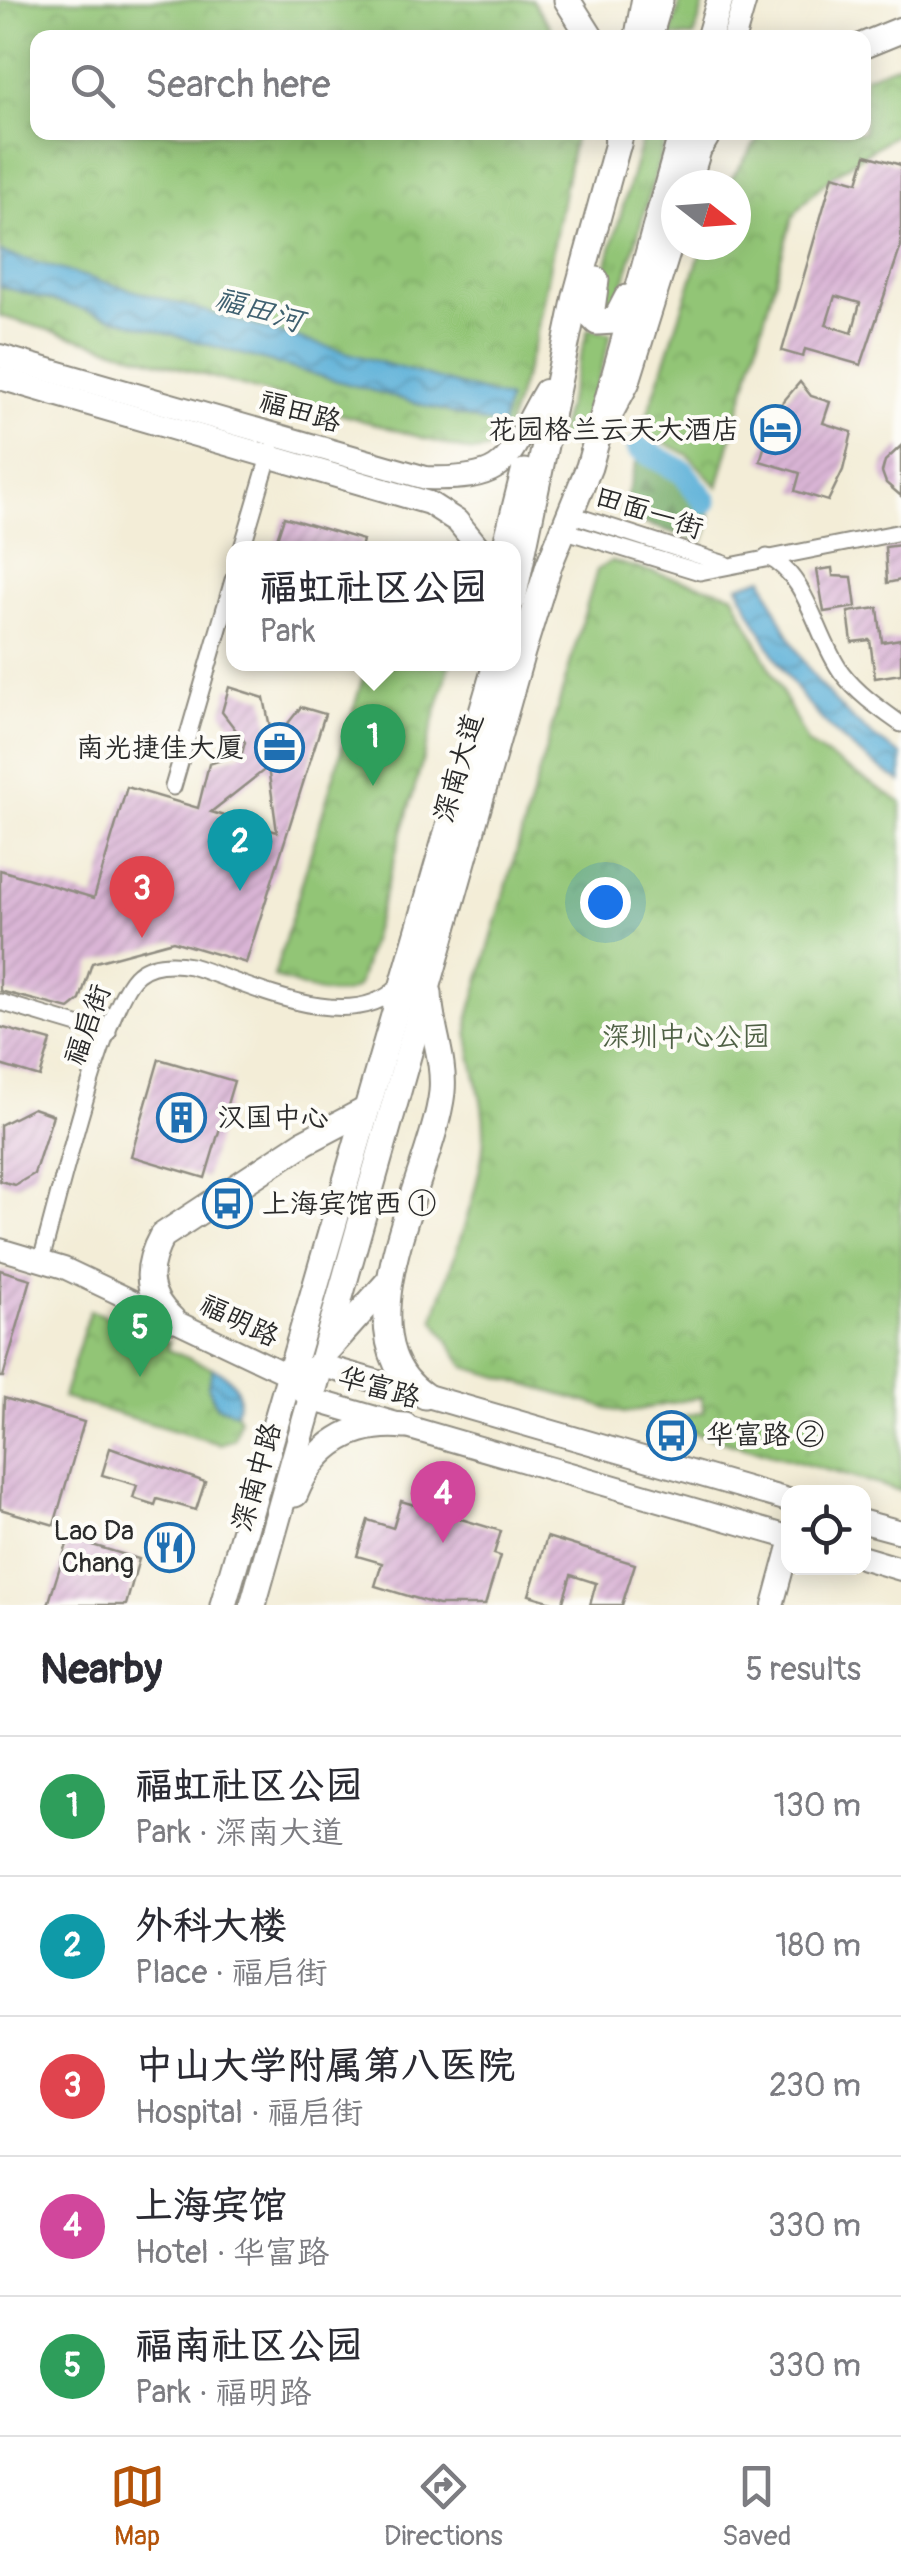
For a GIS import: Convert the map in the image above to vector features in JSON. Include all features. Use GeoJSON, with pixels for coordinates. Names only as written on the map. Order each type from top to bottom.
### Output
{"type":"FeatureCollection","features":[{"type":"Feature","properties":{"kind":"main road"},"geometry":{"type":"LineString","coordinates":[[567,0],[586,30]]}},
{"type":"Feature","properties":{"kind":"main road"},"geometry":{"type":"LineString","coordinates":[[637,30],[643,0]]}},
{"type":"Feature","properties":{"kind":"main road"},"geometry":{"type":"LineString","coordinates":[[651,30],[660,0]]}},
{"type":"Feature","properties":{"kind":"main road"},"geometry":{"type":"LineString","coordinates":[[712,30],[720,0]]}},
{"type":"Feature","properties":{"kind":"main road"},"geometry":{"type":"LineString","coordinates":[[736,30],[745,0]]}},
{"type":"Feature","properties":{"kind":"main road"},"geometry":{"type":"LineString","coordinates":[[871,41],[901,30]]}},
{"type":"Feature","properties":{"kind":"main road"},"geometry":{"type":"LineString","coordinates":[[521,560],[563,354],[618,140]]}},
{"type":"Feature","properties":{"kind":"main road","name":"深南大道"},"geometry":{"type":"LineString","coordinates":[[521,653],[597,441],[640,272],[697,140]]}},
{"type":"Feature","properties":{"kind":"main road"},"geometry":{"type":"LineString","coordinates":[[692,170],[698,140]]}},
{"type":"Feature","properties":{"kind":"main road"},"geometry":{"type":"LineString","coordinates":[[601,207],[605,251],[590,304],[591,316],[607,324],[615,321],[640,272]]}},
{"type":"Feature","properties":{"kind":"main road"},"geometry":{"type":"LineString","coordinates":[[597,441],[628,383],[666,260]]}},
{"type":"Feature","properties":{"kind":"main road"},"geometry":{"type":"LineString","coordinates":[[507,541],[546,391],[563,354]]}},
{"type":"Feature","properties":{"kind":"main road","name":"福田路"},"geometry":{"type":"LineString","coordinates":[[0,356],[272,446],[429,503],[457,521],[473,541]]}},
{"type":"Feature","properties":{"kind":"main road","name":"福田路"},"geometry":{"type":"LineString","coordinates":[[0,378],[272,446],[426,478],[469,477],[493,471],[510,458],[546,391]]}},
{"type":"Feature","properties":{"kind":"main road"},"geometry":{"type":"LineString","coordinates":[[467,766],[468,710],[476,671]]}},
{"type":"Feature","properties":{"kind":"main road","name":"深南大道"},"geometry":{"type":"LineString","coordinates":[[320,1366],[419,976],[467,766],[494,671]]}},
{"type":"Feature","properties":{"kind":"main road","name":"深南大道"},"geometry":{"type":"LineString","coordinates":[[289,1376],[364,1111],[419,976],[515,671]]}},
{"type":"Feature","properties":{"kind":"main road"},"geometry":{"type":"LineString","coordinates":[[419,976],[442,1057],[442,1094],[391,1278],[387,1341],[398,1369],[424,1396]]}},
{"type":"Feature","properties":{"kind":"main road"},"geometry":{"type":"LineString","coordinates":[[172,1320],[155,1300],[148,1280],[153,1252],[162,1236],[305,1142],[364,1111]]}},
{"type":"Feature","properties":{"kind":"main road"},"geometry":{"type":"LineString","coordinates":[[320,1366],[338,1336],[391,1278]]}},
{"type":"Feature","properties":{"kind":"main road","name":"华富路"},"geometry":{"type":"LineString","coordinates":[[781,1498],[320,1366],[289,1376],[310,1399],[781,1534]]}},
{"type":"Feature","properties":{"kind":"main road","name":"深南中路"},"geometry":{"type":"LineString","coordinates":[[254,1605],[320,1366]]}},
{"type":"Feature","properties":{"kind":"main road","name":"深南中路"},"geometry":{"type":"LineString","coordinates":[[223,1605],[289,1376]]}},
{"type":"Feature","properties":{"kind":"main road"},"geometry":{"type":"LineString","coordinates":[[272,1532],[305,1472],[328,1444],[359,1429],[405,1426]]}},
{"type":"Feature","properties":{"kind":"main road"},"geometry":{"type":"LineString","coordinates":[[871,1524],[901,1532]]}},
{"type":"Feature","properties":{"kind":"main road"},"geometry":{"type":"LineString","coordinates":[[871,1560],[901,1569]]}},
{"type":"Feature","properties":{"kind":"street"},"geometry":{"type":"LineString","coordinates":[[244,541],[272,446]]}},
{"type":"Feature","properties":{"kind":"street","name":"田面一街"},"geometry":{"type":"LineString","coordinates":[[569,523],[705,565],[729,566],[767,557]]}},
{"type":"Feature","properties":{"kind":"street"},"geometry":{"type":"LineString","coordinates":[[767,557],[901,532]]}},
{"type":"Feature","properties":{"kind":"street"},"geometry":{"type":"LineString","coordinates":[[767,557],[786,565],[842,674],[901,724]]}},
{"type":"Feature","properties":{"kind":"street"},"geometry":{"type":"LineString","coordinates":[[173,787],[226,604]]}},
{"type":"Feature","properties":{"kind":"street","name":"福启街"},"geometry":{"type":"LineString","coordinates":[[42,1260],[108,1034],[130,982],[146,969],[165,964],[191,966],[340,1010],[376,1003],[419,976]]}},
{"type":"Feature","properties":{"kind":"street"},"geometry":{"type":"LineString","coordinates":[[0,1002],[108,1034]]}},
{"type":"Feature","properties":{"kind":"street","name":"福明路"},"geometry":{"type":"LineString","coordinates":[[0,1249],[42,1260],[289,1376]]}},
{"type":"Feature","properties":{"kind":"street"},"geometry":{"type":"LineString","coordinates":[[773,1605],[781,1575]]}},
{"type":"Feature","properties":{"kind":"green space"},"geometry":{"type":"Polygon","coordinates":[[[0,0],[532,0],[552,30],[30,30],[30,140],[574,140],[535,342],[506,432],[485,450],[468,451],[0,316],[0,0]]]}},
{"type":"Feature","properties":{"kind":"green space"},"geometry":{"type":"Polygon","coordinates":[[[681,0],[705,0],[696,30],[672,30],[681,0]]]}},
{"type":"Feature","properties":{"kind":"green space"},"geometry":{"type":"Polygon","coordinates":[[[901,63],[901,131],[828,180],[792,218],[718,487],[688,455],[642,431],[698,260],[751,260],[751,170],[737,170],[757,140],[871,140],[871,74],[901,63]]]}},
{"type":"Feature","properties":{"kind":"green space"},"geometry":{"type":"Polygon","coordinates":[[[642,140],[665,140],[616,311],[610,315],[596,302],[642,140]]]}},
{"type":"Feature","properties":{"kind":"green space"},"geometry":{"type":"Polygon","coordinates":[[[588,329],[610,333],[610,338],[582,440],[572,447],[561,441],[559,433],[588,329]]]}},
{"type":"Feature","properties":{"kind":"green space"},"geometry":{"type":"Polygon","coordinates":[[[638,456],[679,477],[704,501],[710,518],[703,542],[621,516],[638,456]]]}},
{"type":"Feature","properties":{"kind":"green space","name":"深圳中心公园"},"geometry":{"type":"Polygon","coordinates":[[[611,561],[733,594],[808,744],[901,802],[901,1491],[655,1422],[704,1412],[701,1397],[624,1413],[465,1367],[434,1319],[472,1200],[482,1153],[482,1103],[470,1046],[469,1017],[597,570],[611,561]]]}},
{"type":"Feature","properties":{"kind":"green space"},"geometry":{"type":"Polygon","coordinates":[[[365,671],[448,671],[358,986],[339,994],[329,993],[274,977],[365,671]]]}},
{"type":"Feature","properties":{"kind":"green space"},"geometry":{"type":"Polygon","coordinates":[[[90,1310],[169,1342],[168,1350],[213,1368],[208,1386],[216,1406],[236,1412],[240,1419],[234,1439],[220,1444],[63,1398],[90,1310]]]}},
{"type":"Feature","properties":{"kind":"water"},"geometry":{"type":"Polygon","coordinates":[[[0,252],[508,399],[501,427],[0,286],[0,252]]]}},
{"type":"Feature","properties":{"kind":"water"},"geometry":{"type":"Polygon","coordinates":[[[763,578],[787,632],[816,679],[854,720],[901,755],[901,782],[844,741],[786,674],[738,586],[763,578]]]}},
{"type":"Feature","properties":{"kind":"water"},"geometry":{"type":"Polygon","coordinates":[[[213,1368],[235,1385],[239,1398],[236,1412],[217,1406],[208,1386],[213,1368]]]}},
{"type":"Feature","properties":{"kind":"building"},"geometry":{"type":"Polygon","coordinates":[[[866,155],[901,165],[901,246],[861,365],[805,349],[803,357],[782,351],[833,175],[858,182],[866,155]],[[835,296],[826,325],[852,333],[860,303],[835,296]]]}},
{"type":"Feature","properties":{"kind":"building"},"geometry":{"type":"Polygon","coordinates":[[[800,382],[811,396],[830,402],[823,423],[852,432],[843,470],[828,501],[795,491],[800,473],[760,461],[776,410],[800,382]]]}},
{"type":"Feature","properties":{"kind":"building"},"geometry":{"type":"Polygon","coordinates":[[[901,446],[901,496],[886,483],[882,472],[885,461],[901,446]]]}},
{"type":"Feature","properties":{"kind":"building"},"geometry":{"type":"Polygon","coordinates":[[[284,517],[363,540],[363,541],[276,541],[284,517]]]}},
{"type":"Feature","properties":{"kind":"building"},"geometry":{"type":"Polygon","coordinates":[[[901,545],[901,580],[887,583],[885,547],[901,545]]]}},
{"type":"Feature","properties":{"kind":"building"},"geometry":{"type":"Polygon","coordinates":[[[832,568],[833,576],[852,577],[856,607],[824,612],[817,570],[832,568]]]}},
{"type":"Feature","properties":{"kind":"building"},"geometry":{"type":"Polygon","coordinates":[[[878,608],[882,642],[901,639],[901,674],[875,678],[870,640],[852,642],[848,612],[878,608]]]}},
{"type":"Feature","properties":{"kind":"building"},"geometry":{"type":"Polygon","coordinates":[[[229,687],[264,698],[273,742],[301,707],[325,714],[246,963],[173,941],[92,963],[80,1000],[69,1009],[0,991],[0,870],[94,898],[127,787],[198,808],[209,764],[242,753],[245,742],[222,712],[229,687]],[[268,767],[211,812],[277,832],[268,767]]]}},
{"type":"Feature","properties":{"kind":"building"},"geometry":{"type":"Polygon","coordinates":[[[0,1027],[51,1041],[40,1077],[0,1065],[0,1027]]]}},
{"type":"Feature","properties":{"kind":"building","name":"汉国中心"},"geometry":{"type":"Polygon","coordinates":[[[159,1059],[234,1081],[205,1178],[131,1156],[159,1059]]]}},
{"type":"Feature","properties":{"kind":"building"},"geometry":{"type":"Polygon","coordinates":[[[33,1108],[53,1115],[34,1174],[15,1185],[0,1181],[0,1125],[33,1108]]]}},
{"type":"Feature","properties":{"kind":"building"},"geometry":{"type":"Polygon","coordinates":[[[0,1270],[31,1279],[3,1377],[0,1377],[0,1270]]]}},
{"type":"Feature","properties":{"kind":"building"},"geometry":{"type":"Polygon","coordinates":[[[4,1398],[84,1422],[54,1525],[0,1509],[4,1398]]]}},
{"type":"Feature","properties":{"kind":"building"},"geometry":{"type":"Polygon","coordinates":[[[110,1448],[205,1482],[196,1510],[157,1499],[155,1505],[133,1498],[137,1485],[102,1475],[110,1448]]]}},
{"type":"Feature","properties":{"kind":"building"},"geometry":{"type":"Polygon","coordinates":[[[401,1501],[501,1531],[494,1554],[500,1556],[485,1605],[438,1605],[375,1586],[382,1563],[357,1556],[368,1520],[393,1528],[401,1501]]]}},
{"type":"Feature","properties":{"kind":"building"},"geometry":{"type":"Polygon","coordinates":[[[547,1537],[635,1564],[622,1605],[590,1605],[596,1583],[571,1575],[562,1605],[529,1595],[547,1537]]]}},
{"type":"Feature","properties":{"kind":"building"},"geometry":{"type":"Polygon","coordinates":[[[69,1538],[139,1559],[126,1605],[48,1605],[69,1538]]]}},
{"type":"Feature","properties":{"kind":"waterway","name":"福田河"},"geometry":{"type":"LineString","coordinates":[[639,448],[683,472],[705,501]]}},
{"type":"Feature","properties":{"kind":"place","name":"花园格兰云天大酒店"},"geometry":{"type":"Point","coordinates":[775,430]}},
{"type":"Feature","properties":{"kind":"place","name":"南光捷佳大厦"},"geometry":{"type":"Point","coordinates":[279,748]}},
{"type":"Feature","properties":{"kind":"place","name":"福虹社区公园"},"geometry":{"type":"Point","coordinates":[373,786]}},
{"type":"Feature","properties":{"kind":"place","name":"外科大楼"},"geometry":{"type":"Point","coordinates":[240,891]}},
{"type":"Feature","properties":{"kind":"place","name":"中山大学附属第八医院"},"geometry":{"type":"Point","coordinates":[142,938]}},
{"type":"Feature","properties":{"kind":"place","name":"汉国中心"},"geometry":{"type":"Point","coordinates":[182,1118]}},
{"type":"Feature","properties":{"kind":"place","name":"上海宾馆西 ①"},"geometry":{"type":"Point","coordinates":[227,1204]}},
{"type":"Feature","properties":{"kind":"place","name":"福南社区公园"},"geometry":{"type":"Point","coordinates":[140,1377]}},
{"type":"Feature","properties":{"kind":"place","name":"华富路 ②"},"geometry":{"type":"Point","coordinates":[671,1435]}},
{"type":"Feature","properties":{"kind":"place","name":"上海宾馆"},"geometry":{"type":"Point","coordinates":[443,1543]}},
{"type":"Feature","properties":{"kind":"place","name":"Lao Da Chang"},"geometry":{"type":"Point","coordinates":[169,1547]}}]}
